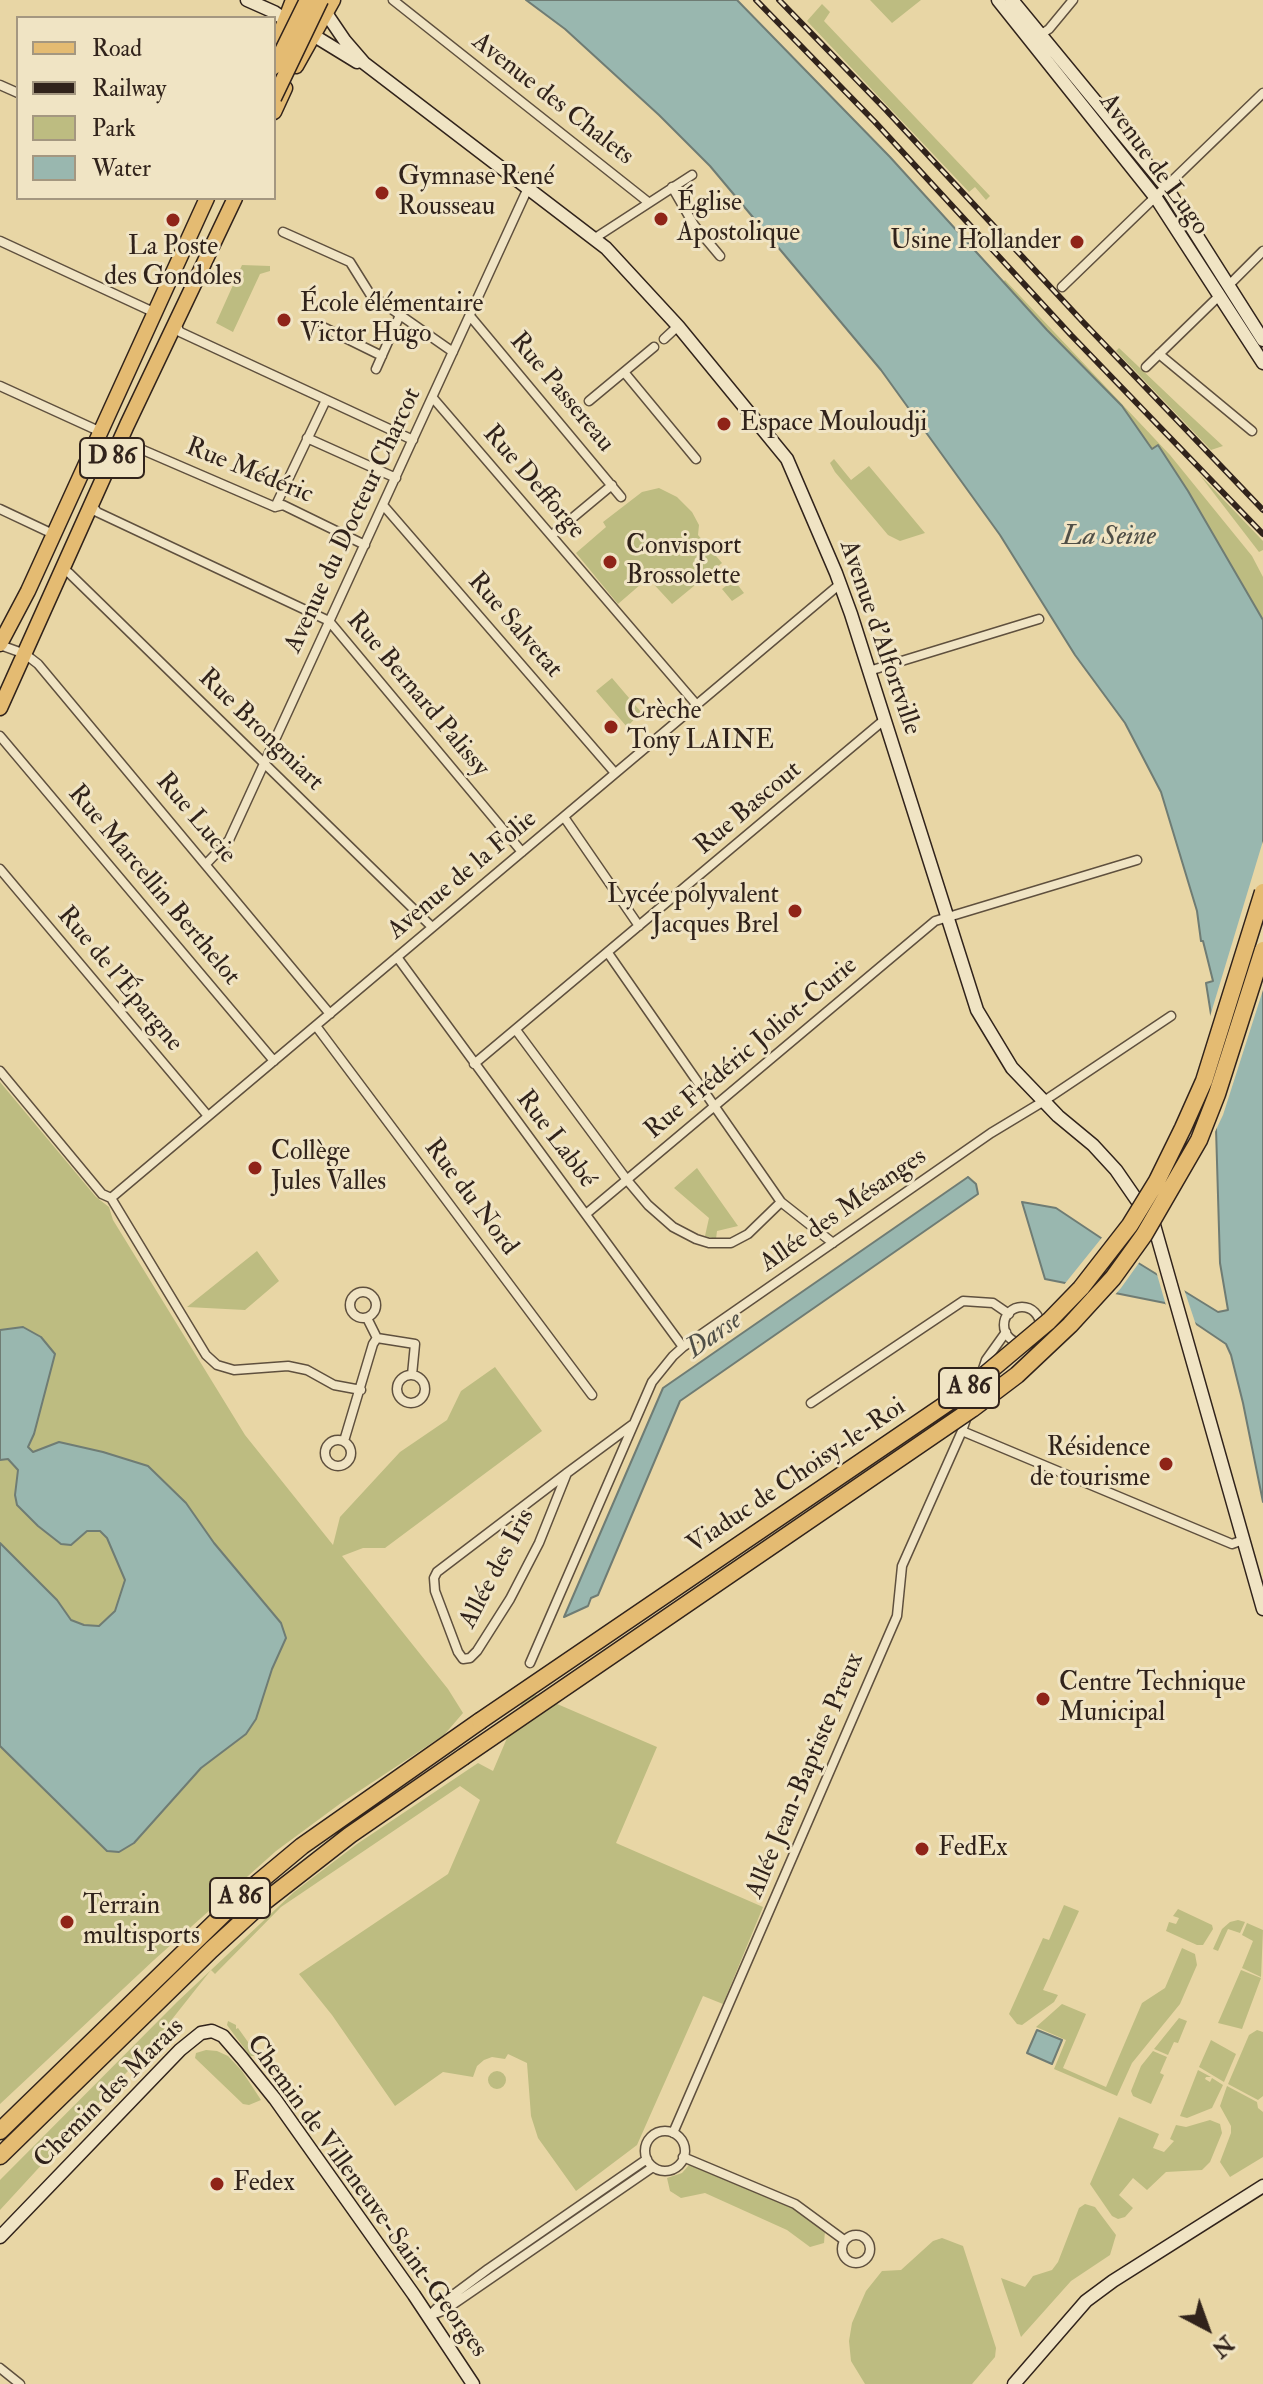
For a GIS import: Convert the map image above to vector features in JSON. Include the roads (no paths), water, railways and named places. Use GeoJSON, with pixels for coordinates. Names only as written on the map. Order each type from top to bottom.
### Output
{"type":"FeatureCollection","features":[{"type":"Feature","properties":{"kind":"highway","name":"Viaduc de Choisy-le-Roi"},"geometry":{"type":"LineString","coordinates":[[25,2104],[242,1896],[302,1846],[968,1389],[1039,1330],[1081,1288],[1130,1225],[1157,1181],[1204,1081],[1263,892]]}},
{"type":"Feature","properties":{"kind":"highway","name":"Viaduc de Choisy-le-Roi"},"geometry":{"type":"LineString","coordinates":[[39,2118],[259,1906],[350,1835],[972,1409],[1017,1375],[1070,1325],[1113,1278],[1144,1235],[1199,1140],[1263,950]]}},
{"type":"Feature","properties":{"kind":"highway"},"geometry":{"type":"LineString","coordinates":[[0,2117],[25,2104]]}},
{"type":"Feature","properties":{"kind":"highway","name":"A 86"},"geometry":{"type":"LineString","coordinates":[[0,2131],[25,2104]]}},
{"type":"Feature","properties":{"kind":"highway"},"geometry":{"type":"LineString","coordinates":[[0,2171],[27,2143],[39,2118]]}},
{"type":"Feature","properties":{"kind":"highway","name":"A 86"},"geometry":{"type":"LineString","coordinates":[[0,2156],[39,2118]]}},
{"type":"Feature","properties":{"kind":"main road","name":"Avenue d'Alfortville"},"geometry":{"type":"LineString","coordinates":[[247,0],[274,12],[349,58],[364,63]]}},
{"type":"Feature","properties":{"kind":"main road","name":"Avenue d'Alfortville"},"geometry":{"type":"LineString","coordinates":[[296,0],[327,4],[345,41],[364,63],[595,238],[678,326],[781,448],[840,584],[977,1010],[1012,1068],[1116,1170],[1154,1225],[1263,1609]]}},
{"type":"Feature","properties":{"kind":"main road"},"geometry":{"type":"LineString","coordinates":[[276,44],[296,0]]}},
{"type":"Feature","properties":{"kind":"main road"},"geometry":{"type":"LineString","coordinates":[[276,63],[307,0]]}},
{"type":"Feature","properties":{"kind":"main road","name":"Avenue de Lugo"},"geometry":{"type":"LineString","coordinates":[[998,0],[1156,198],[1223,291],[1263,340]]}},
{"type":"Feature","properties":{"kind":"main road","name":"Avenue de Lugo"},"geometry":{"type":"LineString","coordinates":[[1012,0],[1166,187],[1263,363]]}},
{"type":"Feature","properties":{"kind":"main road"},"geometry":{"type":"LineString","coordinates":[[276,108],[327,4]]}},
{"type":"Feature","properties":{"kind":"main road"},"geometry":{"type":"LineString","coordinates":[[276,94],[327,4]]}},
{"type":"Feature","properties":{"kind":"main road","name":"D 86"},"geometry":{"type":"LineString","coordinates":[[0,644],[28,591],[185,246],[209,200]]}},
{"type":"Feature","properties":{"kind":"main road","name":"D 86"},"geometry":{"type":"LineString","coordinates":[[203,264],[210,200]]}},
{"type":"Feature","properties":{"kind":"main road","name":"D 86"},"geometry":{"type":"LineString","coordinates":[[185,246],[226,200]]}},
{"type":"Feature","properties":{"kind":"main road","name":"D 86"},"geometry":{"type":"LineString","coordinates":[[0,708],[91,504],[234,200]]}},
{"type":"Feature","properties":{"kind":"main road","name":"Chemin des Marais"},"geometry":{"type":"LineString","coordinates":[[0,2237],[180,2050],[207,2031],[223,2036]]}},
{"type":"Feature","properties":{"kind":"main road","name":"Chemin de Villeneuve-Saint-Georges"},"geometry":{"type":"LineString","coordinates":[[223,2036],[258,2076],[429,2316],[473,2384]]}},
{"type":"Feature","properties":{"kind":"main road"},"geometry":{"type":"LineString","coordinates":[[1020,2381],[1086,2301],[1263,2186]]}},
{"type":"Feature","properties":{"kind":"street","name":"Avenue des Chalets"},"geometry":{"type":"LineString","coordinates":[[393,0],[648,202]]}},
{"type":"Feature","properties":{"kind":"street"},"geometry":{"type":"LineString","coordinates":[[1040,35],[1049,29],[1073,0]]}},
{"type":"Feature","properties":{"kind":"street"},"geometry":{"type":"LineString","coordinates":[[1062,287],[1263,93]]}},
{"type":"Feature","properties":{"kind":"street"},"geometry":{"type":"LineString","coordinates":[[595,238],[692,175]]}},
{"type":"Feature","properties":{"kind":"street"},"geometry":{"type":"LineString","coordinates":[[672,187],[694,225],[720,256]]}},
{"type":"Feature","properties":{"kind":"street","name":"Avenue du Docteur Charcot"},"geometry":{"type":"LineString","coordinates":[[206,864],[229,840],[528,188]]}},
{"type":"Feature","properties":{"kind":"street"},"geometry":{"type":"LineString","coordinates":[[283,232],[350,262],[370,294],[453,352]]}},
{"type":"Feature","properties":{"kind":"street"},"geometry":{"type":"LineString","coordinates":[[0,241],[149,310],[153,316]]}},
{"type":"Feature","properties":{"kind":"street"},"geometry":{"type":"LineString","coordinates":[[1146,367],[1263,251]]}},
{"type":"Feature","properties":{"kind":"street"},"geometry":{"type":"LineString","coordinates":[[376,369],[400,315]]}},
{"type":"Feature","properties":{"kind":"street","name":"Rue Passereau"},"geometry":{"type":"LineString","coordinates":[[470,316],[621,497]]}},
{"type":"Feature","properties":{"kind":"street"},"geometry":{"type":"LineString","coordinates":[[176,324],[180,332],[413,440]]}},
{"type":"Feature","properties":{"kind":"street"},"geometry":{"type":"LineString","coordinates":[[664,339],[678,326]]}},
{"type":"Feature","properties":{"kind":"street"},"geometry":{"type":"LineString","coordinates":[[323,327],[382,356]]}},
{"type":"Feature","properties":{"kind":"street"},"geometry":{"type":"LineString","coordinates":[[589,401],[654,347]]}},
{"type":"Feature","properties":{"kind":"street"},"geometry":{"type":"LineString","coordinates":[[1159,354],[1252,431]]}},
{"type":"Feature","properties":{"kind":"street"},"geometry":{"type":"LineString","coordinates":[[624,372],[696,459]]}},
{"type":"Feature","properties":{"kind":"street"},"geometry":{"type":"LineString","coordinates":[[0,386],[101,432]]}},
{"type":"Feature","properties":{"kind":"street","name":"Rue Defforge"},"geometry":{"type":"LineString","coordinates":[[433,398],[696,704]]}},
{"type":"Feature","properties":{"kind":"street"},"geometry":{"type":"LineString","coordinates":[[275,507],[326,400]]}},
{"type":"Feature","properties":{"kind":"street"},"geometry":{"type":"LineString","coordinates":[[307,438],[396,478]]}},
{"type":"Feature","properties":{"kind":"street","name":"Rue Médéric"},"geometry":{"type":"LineString","coordinates":[[117,448],[129,444],[275,507],[283,505],[365,545]]}},
{"type":"Feature","properties":{"kind":"street"},"geometry":{"type":"LineString","coordinates":[[552,535],[612,485]]}},
{"type":"Feature","properties":{"kind":"street","name":"Rue Bernard Palissy"},"geometry":{"type":"LineString","coordinates":[[91,504],[97,512],[329,621],[522,852]]}},
{"type":"Feature","properties":{"kind":"street","name":"Rue Salvetat"},"geometry":{"type":"LineString","coordinates":[[383,505],[615,773]]}},
{"type":"Feature","properties":{"kind":"street"},"geometry":{"type":"LineString","coordinates":[[0,509],[53,534]]}},
{"type":"Feature","properties":{"kind":"street","name":"Rue Brongniart"},"geometry":{"type":"LineString","coordinates":[[59,575],[69,573],[432,927]]}},
{"type":"Feature","properties":{"kind":"street","name":"Avenue de la Folie"},"geometry":{"type":"LineString","coordinates":[[111,1198],[840,584]]}},
{"type":"Feature","properties":{"kind":"street"},"geometry":{"type":"LineString","coordinates":[[869,671],[1039,619]]}},
{"type":"Feature","properties":{"kind":"street"},"geometry":{"type":"LineString","coordinates":[[0,644],[25,654]]}},
{"type":"Feature","properties":{"kind":"street","name":"Rue Lucie"},"geometry":{"type":"LineString","coordinates":[[25,654],[38,664],[330,1014]]}},
{"type":"Feature","properties":{"kind":"street","name":"Rue Bascout"},"geometry":{"type":"LineString","coordinates":[[474,1064],[884,720]]}},
{"type":"Feature","properties":{"kind":"street","name":"Rue Marcellin Berthelot"},"geometry":{"type":"LineString","coordinates":[[0,736],[274,1061]]}},
{"type":"Feature","properties":{"kind":"street"},"geometry":{"type":"LineString","coordinates":[[564,817],[639,926]]}},
{"type":"Feature","properties":{"kind":"street","name":"Rue Frédéric Joliot-Curie"},"geometry":{"type":"LineString","coordinates":[[586,1214],[935,921],[1137,860]]}},
{"type":"Feature","properties":{"kind":"street","name":"Rue de l'Épargne"},"geometry":{"type":"LineString","coordinates":[[0,869],[208,1116]]}},
{"type":"Feature","properties":{"kind":"street"},"geometry":{"type":"LineString","coordinates":[[608,953],[781,1202],[833,1243]]}},
{"type":"Feature","properties":{"kind":"street","name":"Rue Labbé"},"geometry":{"type":"LineString","coordinates":[[397,957],[683,1347]]}},
{"type":"Feature","properties":{"kind":"street","name":"Allée des Mésanges"},"geometry":{"type":"LineString","coordinates":[[530,1663],[652,1382],[683,1347],[991,1133],[1171,1016]]}},
{"type":"Feature","properties":{"kind":"street","name":"Rue du Nord"},"geometry":{"type":"LineString","coordinates":[[316,1026],[592,1395]]}},
{"type":"Feature","properties":{"kind":"street"},"geometry":{"type":"LineString","coordinates":[[516,1030],[627,1180],[648,1205],[673,1227],[709,1243],[731,1243],[748,1234],[781,1202]]}},
{"type":"Feature","properties":{"kind":"street"},"geometry":{"type":"LineString","coordinates":[[0,1071],[102,1194],[111,1198],[206,1355],[217,1365],[234,1370],[288,1366],[307,1370],[334,1385],[361,1390]]}},
{"type":"Feature","properties":{"kind":"street"},"geometry":{"type":"LineString","coordinates":[[811,1403],[963,1301],[993,1303],[1009,1314]]}},
{"type":"Feature","properties":{"kind":"street"},"geometry":{"type":"LineString","coordinates":[[1020,1308],[1030,1309],[1039,1320],[1040,1330],[1034,1339],[1025,1343],[1014,1342],[1006,1332],[1005,1319],[1020,1308]]}},
{"type":"Feature","properties":{"kind":"street"},"geometry":{"type":"LineString","coordinates":[[367,1318],[377,1338]]}},
{"type":"Feature","properties":{"kind":"street","name":"Allée Jean-Baptiste Preux"},"geometry":{"type":"LineString","coordinates":[[673,2133],[897,1616],[901,1569],[962,1431],[986,1360],[1006,1332]]}},
{"type":"Feature","properties":{"kind":"street"},"geometry":{"type":"LineString","coordinates":[[344,1441],[377,1338]]}},
{"type":"Feature","properties":{"kind":"street"},"geometry":{"type":"LineString","coordinates":[[377,1338],[415,1344],[412,1375]]}},
{"type":"Feature","properties":{"kind":"street","name":"Allée des Iris"},"geometry":{"type":"LineString","coordinates":[[567,1473],[539,1543],[510,1599],[477,1651],[470,1658],[463,1659],[435,1591],[437,1572],[567,1473],[634,1423]]}},
{"type":"Feature","properties":{"kind":"street"},"geometry":{"type":"LineString","coordinates":[[962,1431],[1232,1544],[1243,1540]]}},
{"type":"Feature","properties":{"kind":"street"},"geometry":{"type":"LineString","coordinates":[[665,2131],[681,2140],[683,2157],[679,2165],[668,2171],[650,2163],[646,2146],[653,2136],[665,2131]]}},
{"type":"Feature","properties":{"kind":"street"},"geometry":{"type":"LineString","coordinates":[[683,2157],[795,2204],[844,2240]]}},
{"type":"Feature","properties":{"kind":"street"},"geometry":{"type":"LineString","coordinates":[[429,2316],[488,2269],[650,2163]]}},
{"type":"Feature","properties":{"kind":"street"},"geometry":{"type":"LineString","coordinates":[[0,2368],[20,2384]]}},
{"type":"Feature","properties":{"kind":"water","name":"La Seine"},"geometry":{"type":"Polygon","coordinates":[[[526,0],[737,0],[890,157],[1047,330],[1122,406],[1152,449],[1158,445],[1263,620],[1263,1502],[1243,1403],[1226,1344],[1165,1303],[1045,1279],[1022,1202],[1056,1208],[1218,1312],[1228,1310],[1220,1263],[1213,1027],[1206,983],[1213,981],[1201,941],[1197,911],[1161,792],[1125,723],[1075,655],[1000,535],[881,370],[710,166],[565,29],[526,0]]]}},
{"type":"Feature","properties":{"kind":"water"},"geometry":{"type":"Polygon","coordinates":[[[968,1177],[976,1184],[978,1194],[680,1401],[598,1595],[591,1598],[588,1606],[564,1617],[663,1388],[968,1177]]]}},
{"type":"Feature","properties":{"kind":"water"},"geometry":{"type":"Polygon","coordinates":[[[23,1327],[41,1337],[55,1354],[28,1447],[33,1452],[59,1442],[148,1466],[186,1503],[214,1543],[281,1623],[286,1638],[256,1719],[246,1734],[201,1768],[134,1843],[119,1852],[107,1851],[0,1746],[0,1543],[57,1600],[71,1620],[84,1625],[99,1626],[115,1611],[125,1580],[107,1538],[100,1531],[87,1531],[71,1545],[61,1544],[17,1505],[18,1470],[8,1459],[0,1460],[0,1330],[23,1327]]]}},
{"type":"Feature","properties":{"kind":"water"},"geometry":{"type":"Polygon","coordinates":[[[1037,2030],[1062,2040],[1052,2064],[1027,2053],[1037,2030]]]}},
{"type":"Feature","properties":{"kind":"railway"},"geometry":{"type":"LineString","coordinates":[[756,0],[1263,534]]}},
{"type":"Feature","properties":{"kind":"railway"},"geometry":{"type":"LineString","coordinates":[[779,0],[1263,510]]}},
{"type":"Feature","properties":{"kind":"place","name":"Gymnase René Rousseau"},"geometry":{"type":"Point","coordinates":[382,193]}},
{"type":"Feature","properties":{"kind":"place","name":"Église Apostolique"},"geometry":{"type":"Point","coordinates":[661,219]}},
{"type":"Feature","properties":{"kind":"place","name":"La Poste des Gondoles"},"geometry":{"type":"Point","coordinates":[173,220]}},
{"type":"Feature","properties":{"kind":"place","name":"Usine Hollander"},"geometry":{"type":"Point","coordinates":[1077,242]}},
{"type":"Feature","properties":{"kind":"place","name":"École élémentaire Victor Hugo"},"geometry":{"type":"Point","coordinates":[284,320]}},
{"type":"Feature","properties":{"kind":"place","name":"Espace Mouloudji"},"geometry":{"type":"Point","coordinates":[724,424]}},
{"type":"Feature","properties":{"kind":"place","name":"Convisport Brossolette"},"geometry":{"type":"Point","coordinates":[610,562]}},
{"type":"Feature","properties":{"kind":"place","name":"Crèche Tony LAINE"},"geometry":{"type":"Point","coordinates":[611,727]}},
{"type":"Feature","properties":{"kind":"place","name":"Lycée polyvalent Jacques Brel"},"geometry":{"type":"Point","coordinates":[795,911]}},
{"type":"Feature","properties":{"kind":"place","name":"Collège Jules Valles"},"geometry":{"type":"Point","coordinates":[255,1168]}},
{"type":"Feature","properties":{"kind":"place","name":"Résidence de tourisme"},"geometry":{"type":"Point","coordinates":[1166,1464]}},
{"type":"Feature","properties":{"kind":"place","name":"Centre Technique Municipal"},"geometry":{"type":"Point","coordinates":[1043,1699]}},
{"type":"Feature","properties":{"kind":"place","name":"FedEx"},"geometry":{"type":"Point","coordinates":[922,1849]}},
{"type":"Feature","properties":{"kind":"place","name":"Terrain multisports"},"geometry":{"type":"Point","coordinates":[67,1922]}},
{"type":"Feature","properties":{"kind":"place","name":"Fedex"},"geometry":{"type":"Point","coordinates":[217,2184]}},
{"type":"Feature","properties":{"kind":"water label","name":"Darse"},"geometry":{"type":"Point","coordinates":[715,1336]}}]}
